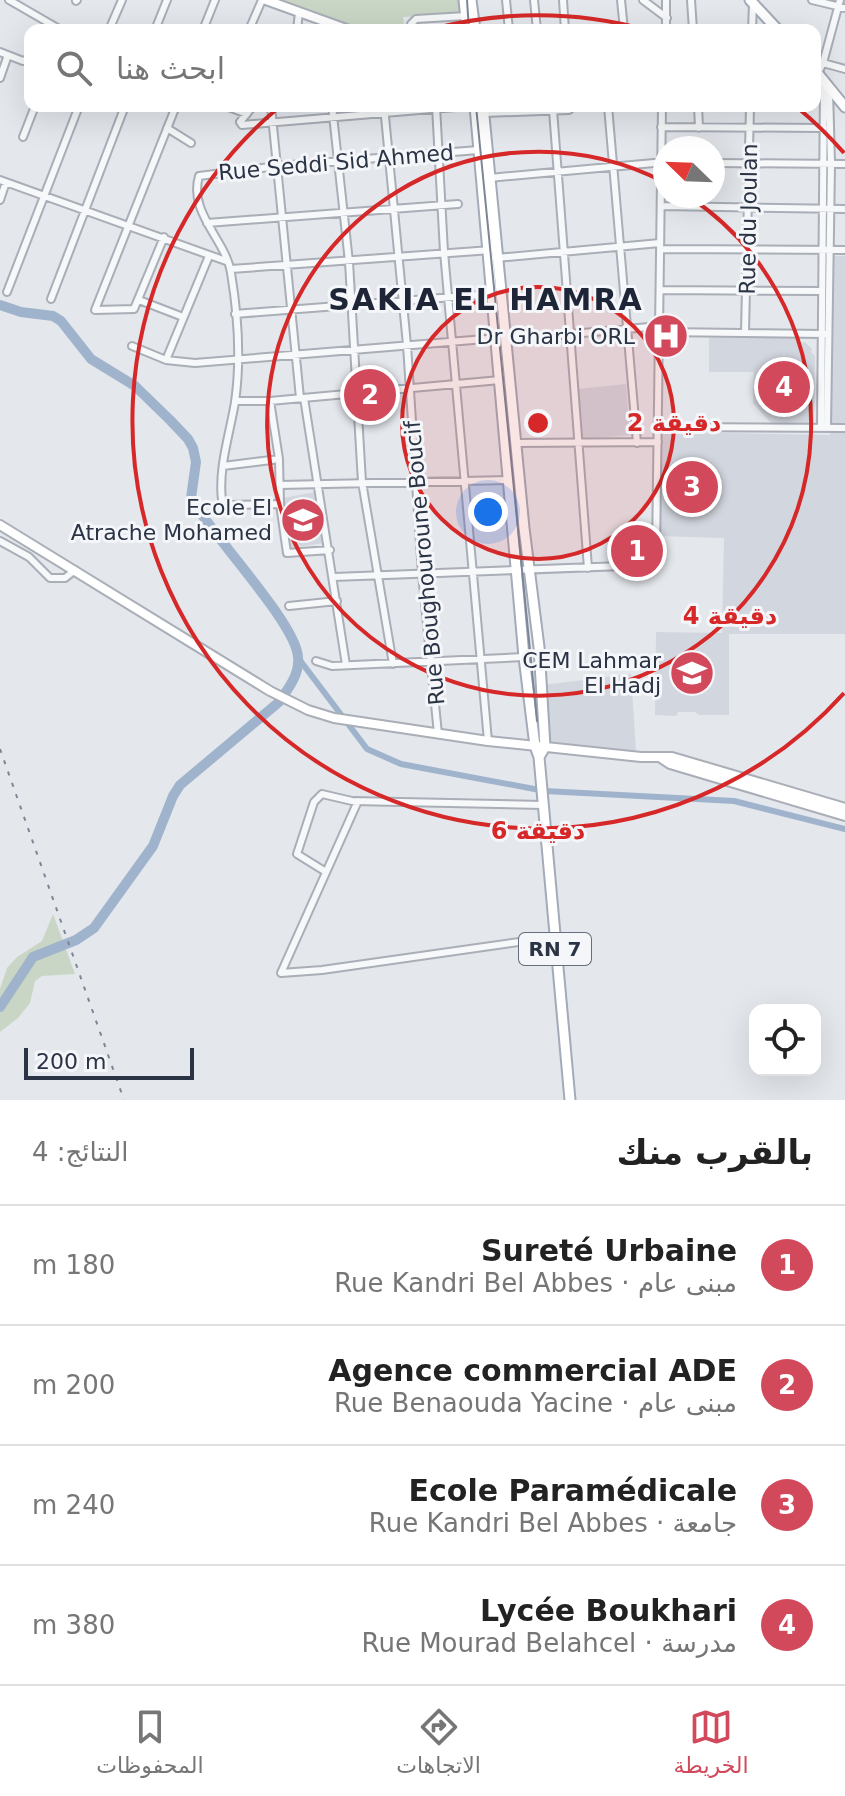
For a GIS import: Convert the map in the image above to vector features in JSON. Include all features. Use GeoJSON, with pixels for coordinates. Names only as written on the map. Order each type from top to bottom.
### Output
{"type":"FeatureCollection","features":[{"type":"Feature","properties":{"kind":"main road"},"geometry":{"type":"LineString","coordinates":[[264,0],[299,12],[321,24]]}},
{"type":"Feature","properties":{"kind":"main road"},"geometry":{"type":"LineString","coordinates":[[464,0],[467,24]]}},
{"type":"Feature","properties":{"kind":"main road"},"geometry":{"type":"LineString","coordinates":[[471,0],[474,24]]}},
{"type":"Feature","properties":{"kind":"main road"},"geometry":{"type":"LineString","coordinates":[[752,2],[772,24]]}},
{"type":"Feature","properties":{"kind":"main road"},"geometry":{"type":"LineString","coordinates":[[821,78],[843,104]]}},
{"type":"Feature","properties":{"kind":"main road"},"geometry":{"type":"LineString","coordinates":[[831,108],[835,102],[843,104]]}},
{"type":"Feature","properties":{"kind":"main road","name":"RN 7"},"geometry":{"type":"LineString","coordinates":[[480,112],[478,150],[539,647],[540,779],[570,1100]]}},
{"type":"Feature","properties":{"kind":"main road","name":"RN 7"},"geometry":{"type":"LineString","coordinates":[[481,112],[489,178],[492,294],[501,339],[500,380],[524,657],[540,747]]}},
{"type":"Feature","properties":{"kind":"main road"},"geometry":{"type":"LineString","coordinates":[[0,525],[270,691],[293,704],[334,718],[488,741],[672,757],[845,808]]}},
{"type":"Feature","properties":{"kind":"main road"},"geometry":{"type":"LineString","coordinates":[[661,758],[670,764],[845,816]]}},
{"type":"Feature","properties":{"kind":"street"},"geometry":{"type":"LineString","coordinates":[[9,0],[45,24]]}},
{"type":"Feature","properties":{"kind":"street"},"geometry":{"type":"LineString","coordinates":[[26,11],[31,0]]}},
{"type":"Feature","properties":{"kind":"street"},"geometry":{"type":"LineString","coordinates":[[112,24],[122,0]]}},
{"type":"Feature","properties":{"kind":"street"},"geometry":{"type":"LineString","coordinates":[[157,24],[167,0]]}},
{"type":"Feature","properties":{"kind":"street"},"geometry":{"type":"LineString","coordinates":[[205,24],[215,0]]}},
{"type":"Feature","properties":{"kind":"street"},"geometry":{"type":"LineString","coordinates":[[252,24],[264,0]]}},
{"type":"Feature","properties":{"kind":"street"},"geometry":{"type":"LineString","coordinates":[[506,0],[508,24]]}},
{"type":"Feature","properties":{"kind":"street"},"geometry":{"type":"LineString","coordinates":[[534,0],[536,24]]}},
{"type":"Feature","properties":{"kind":"street"},"geometry":{"type":"LineString","coordinates":[[563,0],[565,24]]}},
{"type":"Feature","properties":{"kind":"street"},"geometry":{"type":"LineString","coordinates":[[621,0],[623,24]]}},
{"type":"Feature","properties":{"kind":"street"},"geometry":{"type":"LineString","coordinates":[[643,0],[667,18]]}},
{"type":"Feature","properties":{"kind":"street"},"geometry":{"type":"LineString","coordinates":[[666,0],[666,24]]}},
{"type":"Feature","properties":{"kind":"street"},"geometry":{"type":"LineString","coordinates":[[691,0],[693,24]]}},
{"type":"Feature","properties":{"kind":"street"},"geometry":{"type":"LineString","coordinates":[[812,0],[841,4],[821,78],[827,164]]}},
{"type":"Feature","properties":{"kind":"street"},"geometry":{"type":"LineString","coordinates":[[752,2],[752,24]]}},
{"type":"Feature","properties":{"kind":"street"},"geometry":{"type":"LineString","coordinates":[[298,24],[299,12]]}},
{"type":"Feature","properties":{"kind":"street"},"geometry":{"type":"LineString","coordinates":[[411,24],[416,19],[466,16]]}},
{"type":"Feature","properties":{"kind":"street"},"geometry":{"type":"LineString","coordinates":[[0,52],[24,61]]}},
{"type":"Feature","properties":{"kind":"street"},"geometry":{"type":"LineString","coordinates":[[0,78],[8,55]]}},
{"type":"Feature","properties":{"kind":"street"},"geometry":{"type":"LineString","coordinates":[[821,78],[845,69]]}},
{"type":"Feature","properties":{"kind":"street"},"geometry":{"type":"LineString","coordinates":[[821,78],[831,108],[826,208],[824,428]]}},
{"type":"Feature","properties":{"kind":"street"},"geometry":{"type":"LineString","coordinates":[[23,137],[33,112]]}},
{"type":"Feature","properties":{"kind":"street"},"geometry":{"type":"LineString","coordinates":[[7,292],[77,112]]}},
{"type":"Feature","properties":{"kind":"street"},"geometry":{"type":"LineString","coordinates":[[51,299],[122,112]]}},
{"type":"Feature","properties":{"kind":"street"},"geometry":{"type":"LineString","coordinates":[[164,237],[132,310],[97,311],[94,306],[174,112]]}},
{"type":"Feature","properties":{"kind":"street"},"geometry":{"type":"LineString","coordinates":[[242,112],[247,114],[240,122],[243,125],[365,112]]}},
{"type":"Feature","properties":{"kind":"street"},"geometry":{"type":"LineString","coordinates":[[272,112],[296,355],[330,550],[346,665]]}},
{"type":"Feature","properties":{"kind":"street"},"geometry":{"type":"LineString","coordinates":[[333,112],[349,262],[362,482],[393,664]]}},
{"type":"Feature","properties":{"kind":"street","name":"Rue Boughouroune Boucif"},"geometry":{"type":"LineString","coordinates":[[384,112],[407,345],[422,574],[438,734]]}},
{"type":"Feature","properties":{"kind":"street"},"geometry":{"type":"LineString","coordinates":[[436,112],[451,340],[488,741]]}},
{"type":"Feature","properties":{"kind":"street"},"geometry":{"type":"LineString","coordinates":[[553,112],[581,443],[588,568]]}},
{"type":"Feature","properties":{"kind":"street"},"geometry":{"type":"LineString","coordinates":[[608,112],[637,443]]}},
{"type":"Feature","properties":{"kind":"street"},"geometry":{"type":"LineString","coordinates":[[662,112],[662,136]]}},
{"type":"Feature","properties":{"kind":"street"},"geometry":{"type":"LineString","coordinates":[[698,112],[699,128]]}},
{"type":"Feature","properties":{"kind":"street","name":"Rue du Joulan"},"geometry":{"type":"LineString","coordinates":[[745,333],[750,112]]}},
{"type":"Feature","properties":{"kind":"street"},"geometry":{"type":"LineString","coordinates":[[661,127],[824,128]]}},
{"type":"Feature","properties":{"kind":"street"},"geometry":{"type":"LineString","coordinates":[[167,128],[191,143]]}},
{"type":"Feature","properties":{"kind":"street","name":"Rue Seddi Sid Ahmed"},"geometry":{"type":"LineString","coordinates":[[207,223],[197,197],[197,180],[201,174],[478,150]]}},
{"type":"Feature","properties":{"kind":"street"},"geometry":{"type":"LineString","coordinates":[[489,178],[653,163]]}},
{"type":"Feature","properties":{"kind":"street"},"geometry":{"type":"LineString","coordinates":[[725,163],[845,164]]}},
{"type":"Feature","properties":{"kind":"street"},"geometry":{"type":"LineString","coordinates":[[0,200],[3,181],[164,237],[229,266],[288,266],[444,252],[565,253],[660,246],[845,250]]}},
{"type":"Feature","properties":{"kind":"street"},"geometry":{"type":"LineString","coordinates":[[280,504],[224,503],[221,492],[239,357],[229,266],[207,223],[458,204]]}},
{"type":"Feature","properties":{"kind":"street"},"geometry":{"type":"LineString","coordinates":[[725,206],[845,209]]}},
{"type":"Feature","properties":{"kind":"street"},"geometry":{"type":"LineString","coordinates":[[334,577],[649,565],[655,559],[662,208]]}},
{"type":"Feature","properties":{"kind":"street"},"geometry":{"type":"LineString","coordinates":[[825,310],[822,291],[826,250]]}},
{"type":"Feature","properties":{"kind":"street"},"geometry":{"type":"LineString","coordinates":[[166,360],[209,256]]}},
{"type":"Feature","properties":{"kind":"street"},"geometry":{"type":"LineString","coordinates":[[660,290],[822,291]]}},
{"type":"Feature","properties":{"kind":"street"},"geometry":{"type":"LineString","coordinates":[[235,314],[492,294]]}},
{"type":"Feature","properties":{"kind":"street"},"geometry":{"type":"LineString","coordinates":[[139,300],[183,317]]}},
{"type":"Feature","properties":{"kind":"street"},"geometry":{"type":"LineString","coordinates":[[132,346],[166,360],[195,363],[451,340],[572,335],[628,329],[825,334]]}},
{"type":"Feature","properties":{"kind":"street"},"geometry":{"type":"LineString","coordinates":[[235,401],[270,401],[500,380]]}},
{"type":"Feature","properties":{"kind":"street"},"geometry":{"type":"LineString","coordinates":[[270,401],[279,459],[280,504],[287,553],[330,550]]}},
{"type":"Feature","properties":{"kind":"street"},"geometry":{"type":"LineString","coordinates":[[658,427],[845,428]]}},
{"type":"Feature","properties":{"kind":"street"},"geometry":{"type":"LineString","coordinates":[[516,443],[658,442]]}},
{"type":"Feature","properties":{"kind":"street"},"geometry":{"type":"LineString","coordinates":[[223,466],[279,459]]}},
{"type":"Feature","properties":{"kind":"street"},"geometry":{"type":"LineString","coordinates":[[280,485],[509,480]]}},
{"type":"Feature","properties":{"kind":"street"},"geometry":{"type":"LineString","coordinates":[[0,541],[29,557],[50,578],[65,578],[75,570]]}},
{"type":"Feature","properties":{"kind":"street"},"geometry":{"type":"LineString","coordinates":[[289,606],[337,601]]}},
{"type":"Feature","properties":{"kind":"street"},"geometry":{"type":"LineString","coordinates":[[316,661],[326,666],[524,657]]}},
{"type":"Feature","properties":{"kind":"street"},"geometry":{"type":"LineString","coordinates":[[326,872],[297,854],[314,802],[326,794],[358,801],[542,801]]}},
{"type":"Feature","properties":{"kind":"street"},"geometry":{"type":"LineString","coordinates":[[358,801],[281,973],[338,968],[554,937]]}},
{"type":"Feature","properties":{"kind":"shaded area"},"geometry":{"type":"Polygon","coordinates":[[[832,256],[845,256],[845,634],[729,634],[729,715],[678,712],[676,716],[655,715],[656,632],[722,633],[724,538],[658,536],[659,437],[665,432],[830,435],[832,256]]]}},
{"type":"Feature","properties":{"kind":"shaded area"},"geometry":{"type":"Polygon","coordinates":[[[795,336],[812,349],[815,356],[814,421],[810,424],[771,423],[753,403],[754,372],[709,372],[709,338],[795,336]]]}},
{"type":"Feature","properties":{"kind":"shaded area"},"geometry":{"type":"Polygon","coordinates":[[[626,384],[630,435],[582,439],[577,389],[626,384]]]}},
{"type":"Feature","properties":{"kind":"shaded area","name":"Ecole El Atrache Mohamed"},"geometry":{"type":"Polygon","coordinates":[[[316,492],[324,543],[290,548],[283,498],[316,492]]]}},
{"type":"Feature","properties":{"kind":"shaded area"},"geometry":{"type":"Polygon","coordinates":[[[631,674],[636,752],[548,744],[544,685],[631,674]]]}},
{"type":"Feature","properties":{"kind":"green space"},"geometry":{"type":"Polygon","coordinates":[[[265,0],[461,0],[463,14],[403,17],[404,24],[330,24],[265,0]]]}},
{"type":"Feature","properties":{"kind":"green space"},"geometry":{"type":"Polygon","coordinates":[[[53,914],[75,974],[42,976],[35,981],[30,1003],[18,1018],[0,1032],[0,989],[7,968],[17,957],[42,941],[53,914]]]}},
{"type":"Feature","properties":{"kind":"waterway"},"geometry":{"type":"LineString","coordinates":[[0,305],[21,312],[53,316],[61,321],[91,359],[135,386],[188,439],[196,462],[191,498],[269,602],[294,642],[298,657],[293,681],[279,702],[180,785],[153,846],[94,928],[76,940],[33,957],[0,1007]]}},
{"type":"Feature","properties":{"kind":"waterway"},"geometry":{"type":"LineString","coordinates":[[299,659],[367,749],[401,764],[545,791],[734,801],[845,829]]}},
{"type":"Feature","properties":{"kind":"tram line"},"geometry":{"type":"LineString","coordinates":[[467,0],[469,24]]}},
{"type":"Feature","properties":{"kind":"tram line"},"geometry":{"type":"LineString","coordinates":[[477,112],[537,721]]}},
{"type":"Feature","properties":{"kind":"railway"},"geometry":{"type":"LineString","coordinates":[[0,749],[124,1100]]}},
{"type":"Feature","properties":{"kind":"place","name":"Dr Gharbi ORL"},"geometry":{"type":"Point","coordinates":[666,336]}},
{"type":"Feature","properties":{"kind":"place","name":"Lycée Boukhari"},"geometry":{"type":"Point","coordinates":[784,387]}},
{"type":"Feature","properties":{"kind":"place","name":"Agence commercial ADE"},"geometry":{"type":"Point","coordinates":[370,395]}},
{"type":"Feature","properties":{"kind":"place","name":"Ecole Paramédicale"},"geometry":{"type":"Point","coordinates":[692,487]}},
{"type":"Feature","properties":{"kind":"place","name":"Ecole El Atrache Mohamed"},"geometry":{"type":"Point","coordinates":[303,520]}},
{"type":"Feature","properties":{"kind":"place","name":"Sureté Urbaine"},"geometry":{"type":"Point","coordinates":[637,551]}},
{"type":"Feature","properties":{"kind":"place","name":"CEM Lahmar El Hadj"},"geometry":{"type":"Point","coordinates":[692,673]}},
{"type":"Feature","properties":{"kind":"district","name":"SAKIA EL HAMRA"},"geometry":{"type":"Point","coordinates":[486,300]}}]}
